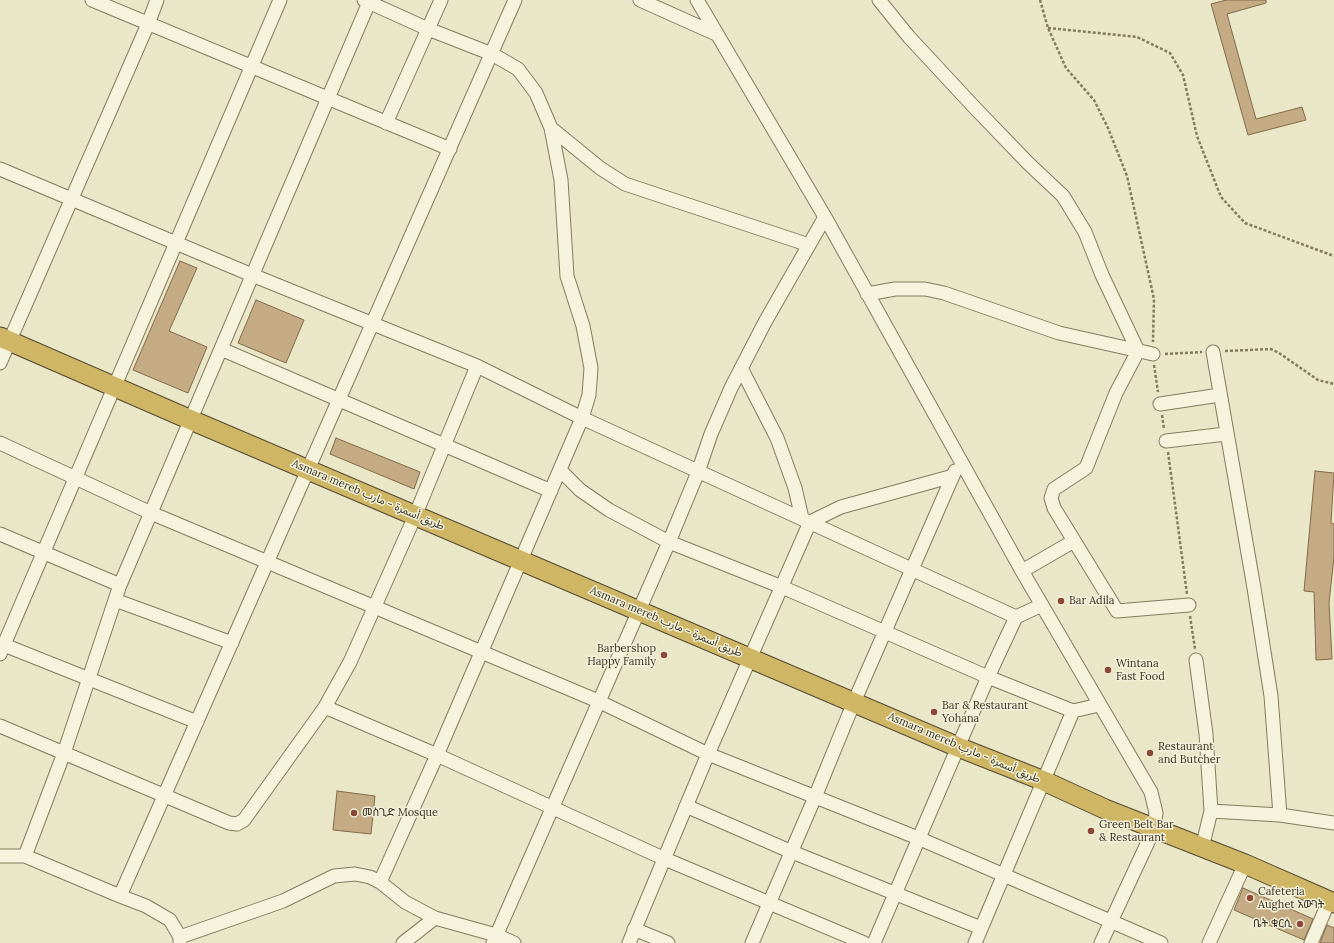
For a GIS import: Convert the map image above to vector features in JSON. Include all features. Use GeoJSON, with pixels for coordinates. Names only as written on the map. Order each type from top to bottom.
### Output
{"type":"FeatureCollection","features":[{"type":"Feature","properties":{"kind":"highway","name":"Asmara mereb طريق أسمرة - مارب"},"geometry":{"type":"LineString","coordinates":[[5,339],[190,420],[958,747],[1044,781],[1154,829],[1245,864],[1331,902]]}},
{"type":"Feature","properties":{"kind":"street"},"geometry":{"type":"LineString","coordinates":[[92,0],[450,149]]}},
{"type":"Feature","properties":{"kind":"street"},"geometry":{"type":"LineString","coordinates":[[197,722],[89,678],[2,649],[116,387],[176,242],[280,0]]}},
{"type":"Feature","properties":{"kind":"street"},"geometry":{"type":"LineString","coordinates":[[386,123],[440,0]]}},
{"type":"Feature","properties":{"kind":"street"},"geometry":{"type":"LineString","coordinates":[[120,896],[515,0]]}},
{"type":"Feature","properties":{"kind":"street"},"geometry":{"type":"LineString","coordinates":[[640,0],[716,34]]}},
{"type":"Feature","properties":{"kind":"street"},"geometry":{"type":"LineString","coordinates":[[697,0],[825,217],[1022,571],[1150,792],[1156,813],[1154,829],[1101,943]]}},
{"type":"Feature","properties":{"kind":"street"},"geometry":{"type":"LineString","coordinates":[[879,0],[909,37],[975,108],[1028,163],[1063,196],[1085,232],[1102,275],[1138,351]]}},
{"type":"Feature","properties":{"kind":"street"},"geometry":{"type":"LineString","coordinates":[[25,856],[64,754],[120,585],[368,1],[428,29],[492,54],[518,68],[536,92],[551,128],[562,180],[567,276],[583,326],[591,368],[589,395],[582,418],[437,755],[380,882]]}},
{"type":"Feature","properties":{"kind":"street"},"geometry":{"type":"LineString","coordinates":[[0,363],[5,339],[72,199],[148,24],[153,3]]}},
{"type":"Feature","properties":{"kind":"street"},"geometry":{"type":"LineString","coordinates":[[551,128],[600,168],[625,184],[809,245]]}},
{"type":"Feature","properties":{"kind":"street"},"geometry":{"type":"LineString","coordinates":[[0,169],[252,275],[477,366],[582,418],[1016,617]]}},
{"type":"Feature","properties":{"kind":"street"},"geometry":{"type":"LineString","coordinates":[[495,939],[669,542],[698,472],[711,434],[741,368],[825,217]]}},
{"type":"Feature","properties":{"kind":"street"},"geometry":{"type":"LineString","coordinates":[[868,294],[895,289],[925,289],[944,293],[1059,334],[1153,354]]}},
{"type":"Feature","properties":{"kind":"street"},"geometry":{"type":"LineString","coordinates":[[221,349],[551,491]]}},
{"type":"Feature","properties":{"kind":"street"},"geometry":{"type":"LineString","coordinates":[[1138,351],[1116,393],[1086,468],[1054,489],[1051,498],[1054,508],[1117,611],[1189,605]]}},
{"type":"Feature","properties":{"kind":"street"},"geometry":{"type":"LineString","coordinates":[[1213,352],[1271,696],[1280,815]]}},
{"type":"Feature","properties":{"kind":"street"},"geometry":{"type":"LineString","coordinates":[[0,726],[229,823],[237,824],[244,820],[325,707],[350,662],[416,516],[477,366]]}},
{"type":"Feature","properties":{"kind":"street"},"geometry":{"type":"LineString","coordinates":[[629,943],[708,754],[752,658],[782,587],[806,520],[777,438],[741,368]]}},
{"type":"Feature","properties":{"kind":"street"},"geometry":{"type":"LineString","coordinates":[[1160,404],[1220,395]]}},
{"type":"Feature","properties":{"kind":"street"},"geometry":{"type":"LineString","coordinates":[[1166,441],[1226,434]]}},
{"type":"Feature","properties":{"kind":"street"},"geometry":{"type":"LineString","coordinates":[[0,443],[151,513],[268,561],[598,702],[708,754],[918,838],[1161,943]]}},
{"type":"Feature","properties":{"kind":"street"},"geometry":{"type":"LineString","coordinates":[[752,943],[792,852],[884,632],[961,461]]}},
{"type":"Feature","properties":{"kind":"street"},"geometry":{"type":"LineString","coordinates":[[560,470],[580,490],[609,510],[669,542],[782,587],[884,632],[1073,711],[1099,705]]}},
{"type":"Feature","properties":{"kind":"street"},"geometry":{"type":"LineString","coordinates":[[806,520],[841,507],[953,476]]}},
{"type":"Feature","properties":{"kind":"street"},"geometry":{"type":"LineString","coordinates":[[0,534],[44,551],[120,585]]}},
{"type":"Feature","properties":{"kind":"street"},"geometry":{"type":"LineString","coordinates":[[1022,571],[1074,541]]}},
{"type":"Feature","properties":{"kind":"street"},"geometry":{"type":"LineString","coordinates":[[115,600],[232,643]]}},
{"type":"Feature","properties":{"kind":"street"},"geometry":{"type":"LineString","coordinates":[[874,943],[988,676],[1016,617],[1042,604]]}},
{"type":"Feature","properties":{"kind":"street"},"geometry":{"type":"LineString","coordinates":[[1196,660],[1206,734],[1211,811],[1202,848]]}},
{"type":"Feature","properties":{"kind":"street"},"geometry":{"type":"LineString","coordinates":[[325,707],[437,755],[665,859],[864,943]]}},
{"type":"Feature","properties":{"kind":"street"},"geometry":{"type":"LineString","coordinates":[[975,943],[1073,711]]}},
{"type":"Feature","properties":{"kind":"street"},"geometry":{"type":"LineString","coordinates":[[686,806],[792,852],[981,928]]}},
{"type":"Feature","properties":{"kind":"street"},"geometry":{"type":"LineString","coordinates":[[1211,811],[1280,815],[1334,823]]}},
{"type":"Feature","properties":{"kind":"street"},"geometry":{"type":"LineString","coordinates":[[0,856],[25,856],[146,906],[170,920],[180,940],[283,901],[334,876],[355,874],[370,877],[380,882],[405,902],[434,918],[495,939],[514,943]]}},
{"type":"Feature","properties":{"kind":"street"},"geometry":{"type":"LineString","coordinates":[[1209,943],[1245,864]]}},
{"type":"Feature","properties":{"kind":"street"},"geometry":{"type":"LineString","coordinates":[[1311,943],[1331,902]]}},
{"type":"Feature","properties":{"kind":"street"},"geometry":{"type":"LineString","coordinates":[[403,943],[434,918]]}},
{"type":"Feature","properties":{"kind":"street"},"geometry":{"type":"LineString","coordinates":[[634,929],[668,943]]}},
{"type":"Feature","properties":{"kind":"path"},"geometry":{"type":"LineString","coordinates":[[1040,0],[1048,28],[1066,68],[1094,100],[1108,128],[1127,176],[1154,299],[1153,354],[1196,660]]}},
{"type":"Feature","properties":{"kind":"path"},"geometry":{"type":"LineString","coordinates":[[1048,28],[1137,37],[1170,53],[1183,75],[1197,136],[1221,197],[1245,223],[1334,256]]}},
{"type":"Feature","properties":{"kind":"path"},"geometry":{"type":"LineString","coordinates":[[1153,354],[1271,350],[1279,353],[1318,380],[1334,384]]}},
{"type":"Feature","properties":{"kind":"building"},"geometry":{"type":"Polygon","coordinates":[[[1226,0],[1266,0],[1266,3],[1227,14],[1256,119],[1302,107],[1306,120],[1248,135],[1211,4],[1226,0]]]}},
{"type":"Feature","properties":{"kind":"building"},"geometry":{"type":"Polygon","coordinates":[[[180,261],[197,268],[169,331],[207,347],[188,393],[133,370],[180,261]]]}},
{"type":"Feature","properties":{"kind":"building"},"geometry":{"type":"Polygon","coordinates":[[[256,300],[304,320],[286,363],[238,343],[256,300]]]}},
{"type":"Feature","properties":{"kind":"building"},"geometry":{"type":"Polygon","coordinates":[[[336,438],[420,472],[414,489],[330,454],[336,438]]]}},
{"type":"Feature","properties":{"kind":"building"},"geometry":{"type":"Polygon","coordinates":[[[1315,471],[1334,473],[1331,523],[1334,524],[1334,557],[1329,603],[1332,659],[1316,660],[1314,592],[1304,591],[1315,471]]]}},
{"type":"Feature","properties":{"kind":"building","name":"መስጊድ Mosque"},"geometry":{"type":"Polygon","coordinates":[[[337,791],[375,796],[371,834],[333,830],[337,791]]]}},
{"type":"Feature","properties":{"kind":"building"},"geometry":{"type":"Polygon","coordinates":[[[1243,888],[1313,919],[1304,940],[1234,910],[1243,888]]]}},
{"type":"Feature","properties":{"kind":"building"},"geometry":{"type":"Polygon","coordinates":[[[1327,925],[1334,928],[1334,943],[1320,943],[1327,925]]]}},
{"type":"Feature","properties":{"kind":"place","name":"Bar Adila"},"geometry":{"type":"Point","coordinates":[1061,601]}},
{"type":"Feature","properties":{"kind":"place","name":"Barbershop Happy Family"},"geometry":{"type":"Point","coordinates":[664,655]}},
{"type":"Feature","properties":{"kind":"place","name":"Wintana Fast Food"},"geometry":{"type":"Point","coordinates":[1108,670]}},
{"type":"Feature","properties":{"kind":"place","name":"Bar & Restaurant Yohana"},"geometry":{"type":"Point","coordinates":[934,712]}},
{"type":"Feature","properties":{"kind":"place","name":"Restaurant and Butcher"},"geometry":{"type":"Point","coordinates":[1150,753]}},
{"type":"Feature","properties":{"kind":"place","name":"መስጊድ Mosque"},"geometry":{"type":"Point","coordinates":[354,813]}},
{"type":"Feature","properties":{"kind":"place","name":"Green Belt Bar & Restaurant"},"geometry":{"type":"Point","coordinates":[1091,831]}},
{"type":"Feature","properties":{"kind":"place","name":"Cafeteria Aughet አውገት"},"geometry":{"type":"Point","coordinates":[1250,898]}},
{"type":"Feature","properties":{"kind":"place","name":"ቤት ቁርሲ"},"geometry":{"type":"Point","coordinates":[1300,924]}}]}
